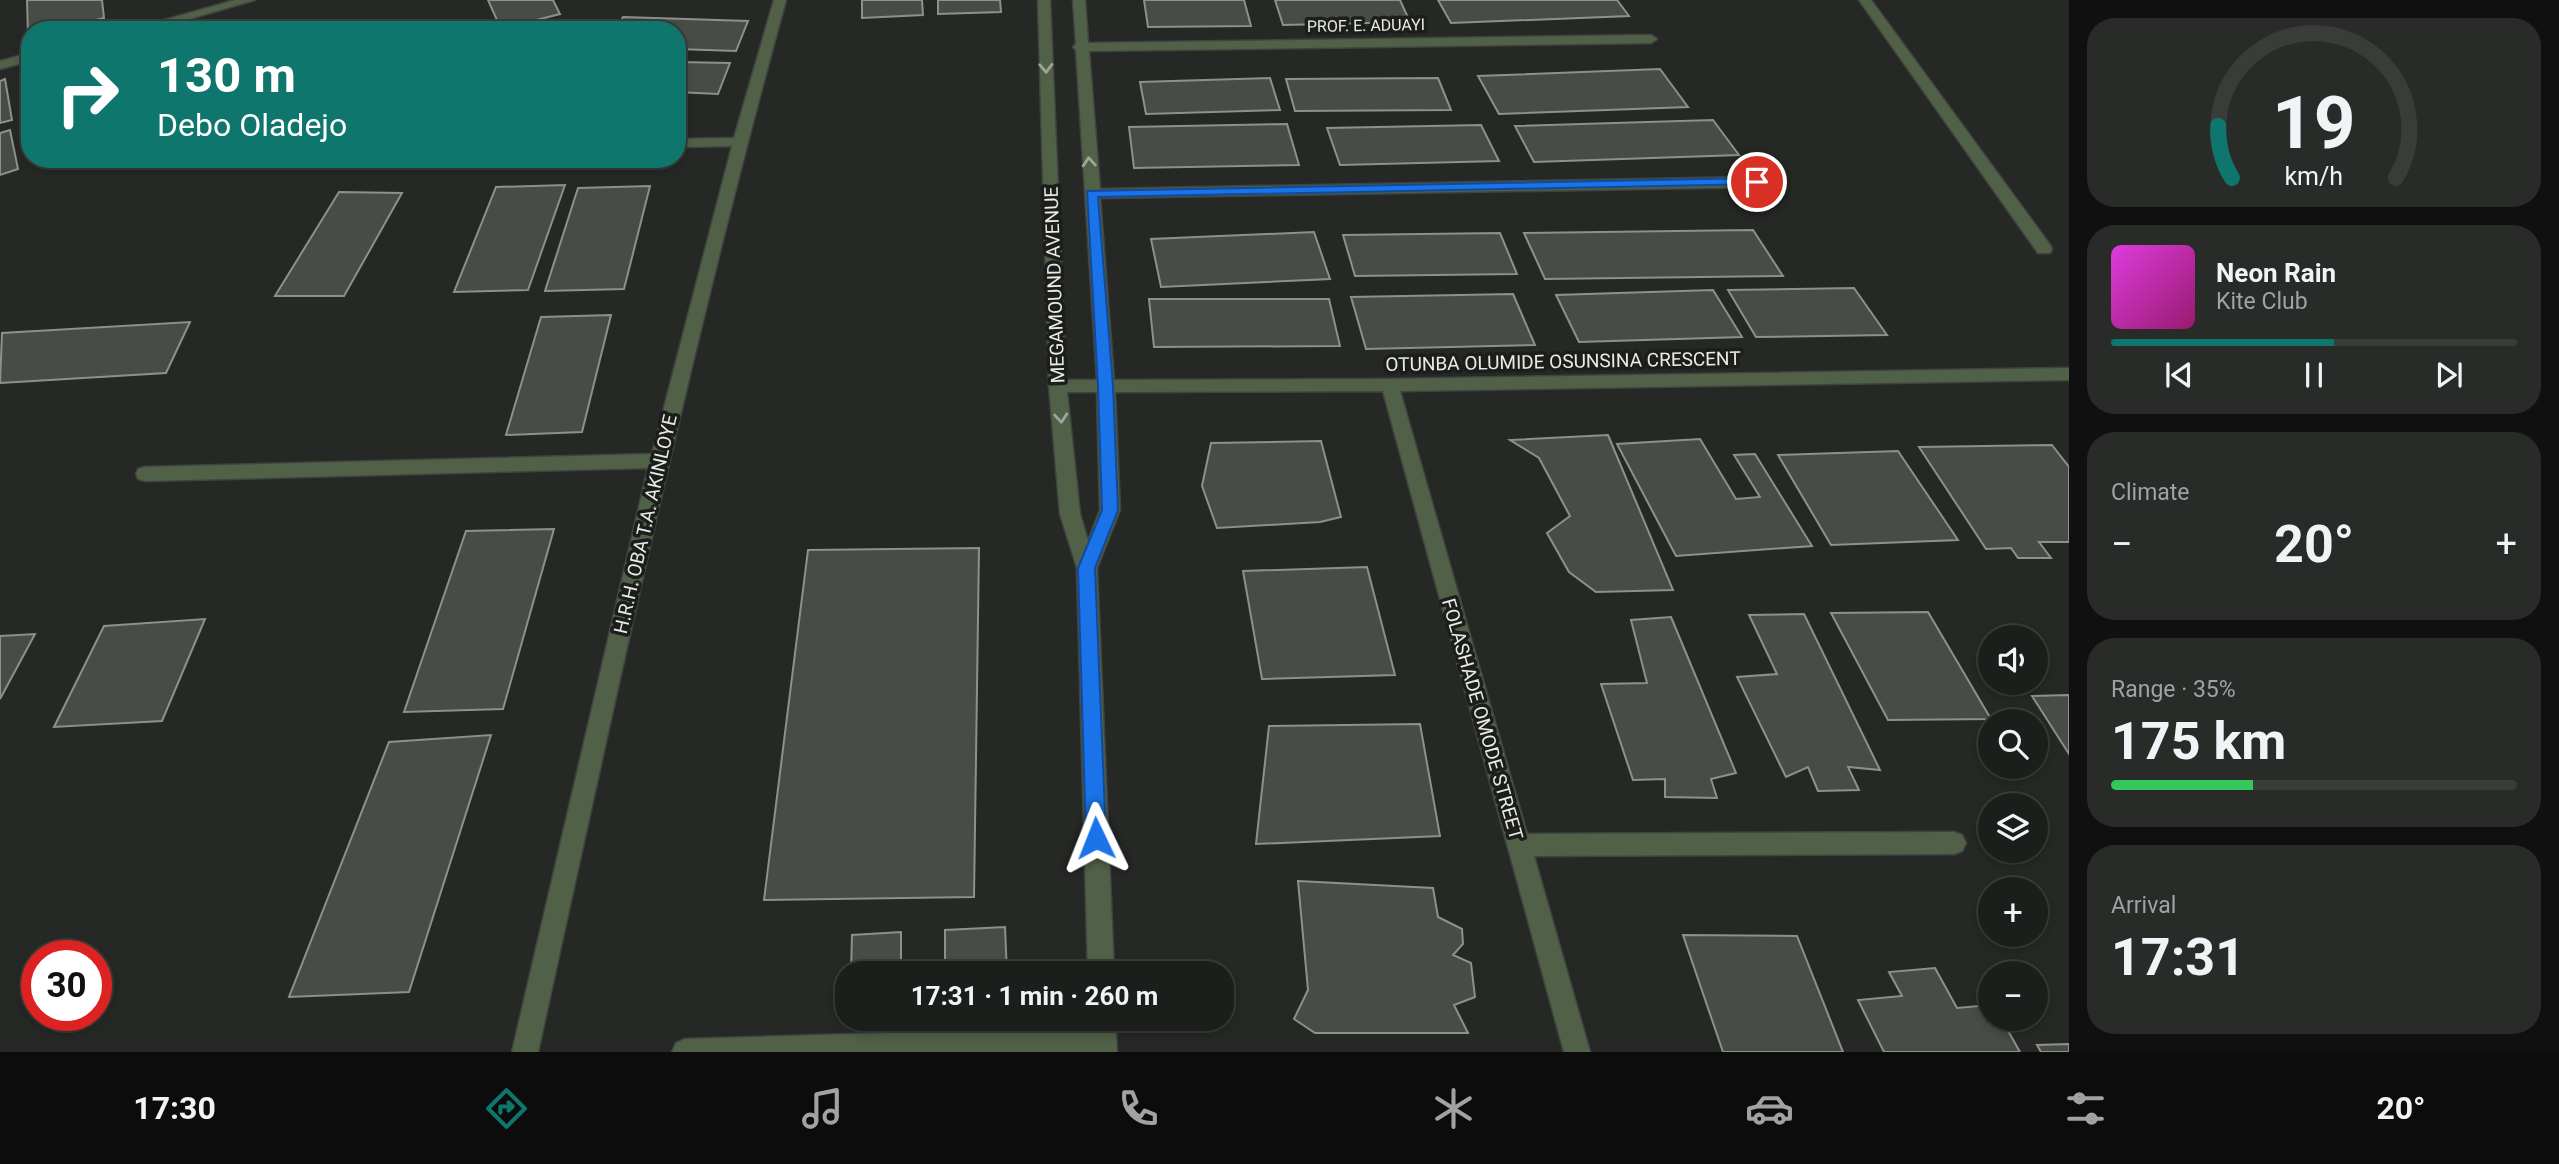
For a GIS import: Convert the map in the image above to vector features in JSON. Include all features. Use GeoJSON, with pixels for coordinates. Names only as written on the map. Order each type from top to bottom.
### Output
{"type":"FeatureCollection","features":[{"type":"Feature","properties":{"kind":"street"},"geometry":{"type":"LineString","coordinates":[[169,21],[249,0]]}},
{"type":"Feature","properties":{"kind":"street","name":"H.R.H. OBA T.A. AKINLOYE"},"geometry":{"type":"LineString","coordinates":[[525,1052],[659,461],[738,142],[780,0]]}},
{"type":"Feature","properties":{"kind":"street","name":"MEGAMOUND AVENUE"},"geometry":{"type":"LineString","coordinates":[[1044,0],[1058,386],[1070,514],[1087,568],[1101,961]]}},
{"type":"Feature","properties":{"kind":"street","name":"MEGAMOUND AVENUE"},"geometry":{"type":"LineString","coordinates":[[1079,0],[1080,47],[1106,386],[1110,510],[1087,568]]}},
{"type":"Feature","properties":{"kind":"street"},"geometry":{"type":"LineString","coordinates":[[1865,0],[2044,249]]}},
{"type":"Feature","properties":{"kind":"street","name":"PROF. E. ADUAYI"},"geometry":{"type":"LineString","coordinates":[[1080,47],[1651,39]]}},
{"type":"Feature","properties":{"kind":"street"},"geometry":{"type":"LineString","coordinates":[[0,65],[21,59]]}},
{"type":"Feature","properties":{"kind":"street"},"geometry":{"type":"LineString","coordinates":[[686,143],[738,142]]}},
{"type":"Feature","properties":{"kind":"street"},"geometry":{"type":"LineString","coordinates":[[1091,194],[1757,182]]}},
{"type":"Feature","properties":{"kind":"street","name":"OTUNBA OLUMIDE OSUNSINA CRESCENT"},"geometry":{"type":"LineString","coordinates":[[1058,386],[1390,385],[2069,374]]}},
{"type":"Feature","properties":{"kind":"street","name":"FOLASHADE OMODE STREET"},"geometry":{"type":"LineString","coordinates":[[1390,385],[1577,1052]]}},
{"type":"Feature","properties":{"kind":"street"},"geometry":{"type":"LineString","coordinates":[[145,474],[659,461]]}},
{"type":"Feature","properties":{"kind":"street"},"geometry":{"type":"LineString","coordinates":[[1519,845],[1954,843]]}},
{"type":"Feature","properties":{"kind":"street"},"geometry":{"type":"LineString","coordinates":[[685,1052],[1103,1037]]}},
{"type":"Feature","properties":{"kind":"building"},"geometry":{"type":"Polygon","coordinates":[[[27,0],[102,0],[104,18],[92,21],[28,21],[27,0]]]}},
{"type":"Feature","properties":{"kind":"building"},"geometry":{"type":"Polygon","coordinates":[[[488,0],[553,0],[560,14],[532,21],[497,21],[488,0]]]}},
{"type":"Feature","properties":{"kind":"building"},"geometry":{"type":"Polygon","coordinates":[[[862,0],[922,0],[923,15],[862,18],[862,0]]]}},
{"type":"Feature","properties":{"kind":"building"},"geometry":{"type":"Polygon","coordinates":[[[938,0],[1000,0],[1001,12],[938,14],[938,0]]]}},
{"type":"Feature","properties":{"kind":"building"},"geometry":{"type":"Polygon","coordinates":[[[1144,0],[1244,0],[1251,26],[1148,27],[1144,0]]]}},
{"type":"Feature","properties":{"kind":"building"},"geometry":{"type":"Polygon","coordinates":[[[1275,0],[1400,0],[1410,22],[1283,25],[1275,0]]]}},
{"type":"Feature","properties":{"kind":"building"},"geometry":{"type":"Polygon","coordinates":[[[1438,0],[1617,0],[1629,16],[1451,23],[1438,0]]]}},
{"type":"Feature","properties":{"kind":"building"},"geometry":{"type":"Polygon","coordinates":[[[623,17],[748,21],[736,51],[686,49],[686,21],[621,21],[623,17]]]}},
{"type":"Feature","properties":{"kind":"building"},"geometry":{"type":"Polygon","coordinates":[[[686,62],[730,63],[718,94],[686,92],[686,62]]]}},
{"type":"Feature","properties":{"kind":"building"},"geometry":{"type":"Polygon","coordinates":[[[1660,69],[1688,107],[1499,114],[1478,76],[1660,69]]]}},
{"type":"Feature","properties":{"kind":"building"},"geometry":{"type":"Polygon","coordinates":[[[1270,78],[1280,110],[1146,114],[1140,82],[1270,78]]]}},
{"type":"Feature","properties":{"kind":"building"},"geometry":{"type":"Polygon","coordinates":[[[1438,78],[1451,110],[1295,111],[1286,79],[1438,78]]]}},
{"type":"Feature","properties":{"kind":"building"},"geometry":{"type":"Polygon","coordinates":[[[5,79],[12,120],[0,123],[0,81],[5,79]]]}},
{"type":"Feature","properties":{"kind":"building"},"geometry":{"type":"Polygon","coordinates":[[[1713,120],[1739,155],[1534,162],[1515,126],[1713,120]]]}},
{"type":"Feature","properties":{"kind":"building"},"geometry":{"type":"Polygon","coordinates":[[[1287,124],[1299,165],[1134,168],[1129,127],[1287,124]]]}},
{"type":"Feature","properties":{"kind":"building"},"geometry":{"type":"Polygon","coordinates":[[[1481,125],[1499,161],[1340,165],[1327,128],[1481,125]]]}},
{"type":"Feature","properties":{"kind":"building"},"geometry":{"type":"Polygon","coordinates":[[[10,130],[18,169],[0,175],[0,133],[10,130]]]}},
{"type":"Feature","properties":{"kind":"building"},"geometry":{"type":"Polygon","coordinates":[[[565,185],[528,290],[454,292],[496,187],[565,185]]]}},
{"type":"Feature","properties":{"kind":"building"},"geometry":{"type":"Polygon","coordinates":[[[650,186],[624,289],[545,291],[578,188],[650,186]]]}},
{"type":"Feature","properties":{"kind":"building"},"geometry":{"type":"Polygon","coordinates":[[[339,192],[402,193],[344,296],[275,296],[339,192]]]}},
{"type":"Feature","properties":{"kind":"building"},"geometry":{"type":"Polygon","coordinates":[[[1753,230],[1783,276],[1545,279],[1524,233],[1753,230]]]}},
{"type":"Feature","properties":{"kind":"building"},"geometry":{"type":"Polygon","coordinates":[[[1314,232],[1330,279],[1161,287],[1151,239],[1314,232]]]}},
{"type":"Feature","properties":{"kind":"building"},"geometry":{"type":"Polygon","coordinates":[[[1500,233],[1517,274],[1355,276],[1343,235],[1500,233]]]}},
{"type":"Feature","properties":{"kind":"building"},"geometry":{"type":"Polygon","coordinates":[[[1854,288],[1887,335],[1756,337],[1728,290],[1854,288]]]}},
{"type":"Feature","properties":{"kind":"building"},"geometry":{"type":"Polygon","coordinates":[[[1713,290],[1742,337],[1579,342],[1556,295],[1713,290]]]}},
{"type":"Feature","properties":{"kind":"building"},"geometry":{"type":"Polygon","coordinates":[[[1513,294],[1535,345],[1366,349],[1351,297],[1513,294]]]}},
{"type":"Feature","properties":{"kind":"building"},"geometry":{"type":"Polygon","coordinates":[[[1149,299],[1329,299],[1340,346],[1154,347],[1149,299]]]}},
{"type":"Feature","properties":{"kind":"building"},"geometry":{"type":"Polygon","coordinates":[[[611,315],[582,432],[506,435],[541,317],[611,315]]]}},
{"type":"Feature","properties":{"kind":"building"},"geometry":{"type":"Polygon","coordinates":[[[190,322],[166,373],[0,383],[2,333],[190,322]]]}},
{"type":"Feature","properties":{"kind":"building"},"geometry":{"type":"Polygon","coordinates":[[[1608,435],[1673,590],[1596,592],[1569,572],[1547,533],[1570,516],[1539,458],[1510,440],[1608,435]]]}},
{"type":"Feature","properties":{"kind":"building"},"geometry":{"type":"Polygon","coordinates":[[[1700,439],[1736,499],[1760,497],[1734,455],[1755,454],[1812,546],[1676,556],[1617,444],[1700,439]]]}},
{"type":"Feature","properties":{"kind":"building"},"geometry":{"type":"Polygon","coordinates":[[[1321,441],[1341,517],[1320,522],[1217,528],[1202,486],[1211,443],[1321,441]]]}},
{"type":"Feature","properties":{"kind":"building"},"geometry":{"type":"Polygon","coordinates":[[[2052,445],[2069,467],[2069,542],[2039,542],[2051,558],[2018,558],[2011,548],[1986,549],[1919,447],[2052,445]]]}},
{"type":"Feature","properties":{"kind":"building"},"geometry":{"type":"Polygon","coordinates":[[[1898,451],[1958,540],[1831,545],[1778,455],[1898,451]]]}},
{"type":"Feature","properties":{"kind":"building"},"geometry":{"type":"Polygon","coordinates":[[[554,529],[503,709],[404,712],[466,531],[554,529]]]}},
{"type":"Feature","properties":{"kind":"building"},"geometry":{"type":"Polygon","coordinates":[[[979,548],[974,897],[764,900],[808,550],[979,548]]]}},
{"type":"Feature","properties":{"kind":"building"},"geometry":{"type":"Polygon","coordinates":[[[1367,567],[1395,675],[1262,679],[1243,571],[1367,567]]]}},
{"type":"Feature","properties":{"kind":"building"},"geometry":{"type":"Polygon","coordinates":[[[1928,612],[1985,709],[1978,709],[1978,719],[1888,720],[1831,613],[1928,612]]]}},
{"type":"Feature","properties":{"kind":"building"},"geometry":{"type":"Polygon","coordinates":[[[1804,614],[1880,770],[1848,767],[1859,790],[1818,791],[1808,767],[1786,777],[1737,677],[1777,674],[1749,615],[1804,614]]]}},
{"type":"Feature","properties":{"kind":"building"},"geometry":{"type":"Polygon","coordinates":[[[1671,617],[1736,773],[1711,779],[1717,798],[1665,797],[1665,779],[1633,780],[1601,684],[1647,683],[1631,620],[1671,617]]]}},
{"type":"Feature","properties":{"kind":"building"},"geometry":{"type":"Polygon","coordinates":[[[205,619],[162,721],[54,727],[104,626],[205,619]]]}},
{"type":"Feature","properties":{"kind":"building"},"geometry":{"type":"Polygon","coordinates":[[[35,634],[0,699],[0,636],[35,634]]]}},
{"type":"Feature","properties":{"kind":"building"},"geometry":{"type":"Polygon","coordinates":[[[2069,695],[2069,754],[2048,721],[2048,709],[2040,709],[2032,696],[2069,695]]]}},
{"type":"Feature","properties":{"kind":"building"},"geometry":{"type":"Polygon","coordinates":[[[1420,724],[1440,836],[1256,844],[1269,726],[1420,724]]]}},
{"type":"Feature","properties":{"kind":"building"},"geometry":{"type":"Polygon","coordinates":[[[491,735],[409,992],[289,997],[389,742],[491,735]]]}},
{"type":"Feature","properties":{"kind":"building"},"geometry":{"type":"Polygon","coordinates":[[[1298,881],[1433,888],[1438,917],[1462,929],[1463,944],[1453,955],[1471,963],[1475,997],[1454,1005],[1468,1033],[1315,1033],[1294,1019],[1308,990],[1298,881]]]}},
{"type":"Feature","properties":{"kind":"building"},"geometry":{"type":"Polygon","coordinates":[[[1005,927],[1006,961],[930,961],[945,960],[945,930],[1005,927]]]}},
{"type":"Feature","properties":{"kind":"building"},"geometry":{"type":"Polygon","coordinates":[[[901,932],[901,961],[851,961],[852,935],[901,932]]]}},
{"type":"Feature","properties":{"kind":"building"},"geometry":{"type":"Polygon","coordinates":[[[1683,935],[1797,936],[1843,1052],[1723,1052],[1683,935]]]}},
{"type":"Feature","properties":{"kind":"building"},"geometry":{"type":"Polygon","coordinates":[[[1935,968],[1957,1008],[1978,1006],[1978,1031],[2008,1031],[2020,1052],[1884,1052],[1858,1000],[1902,996],[1889,972],[1935,968]]]}},
{"type":"Feature","properties":{"kind":"building"},"geometry":{"type":"Polygon","coordinates":[[[2069,1044],[2069,1052],[2041,1052],[2037,1045],[2069,1044]]]}},
{"type":"Feature","properties":{"kind":"route"},"geometry":{"type":"LineString","coordinates":[[1096,838],[1087,568],[1110,510],[1106,386],[1091,194],[1757,182]]}}]}
